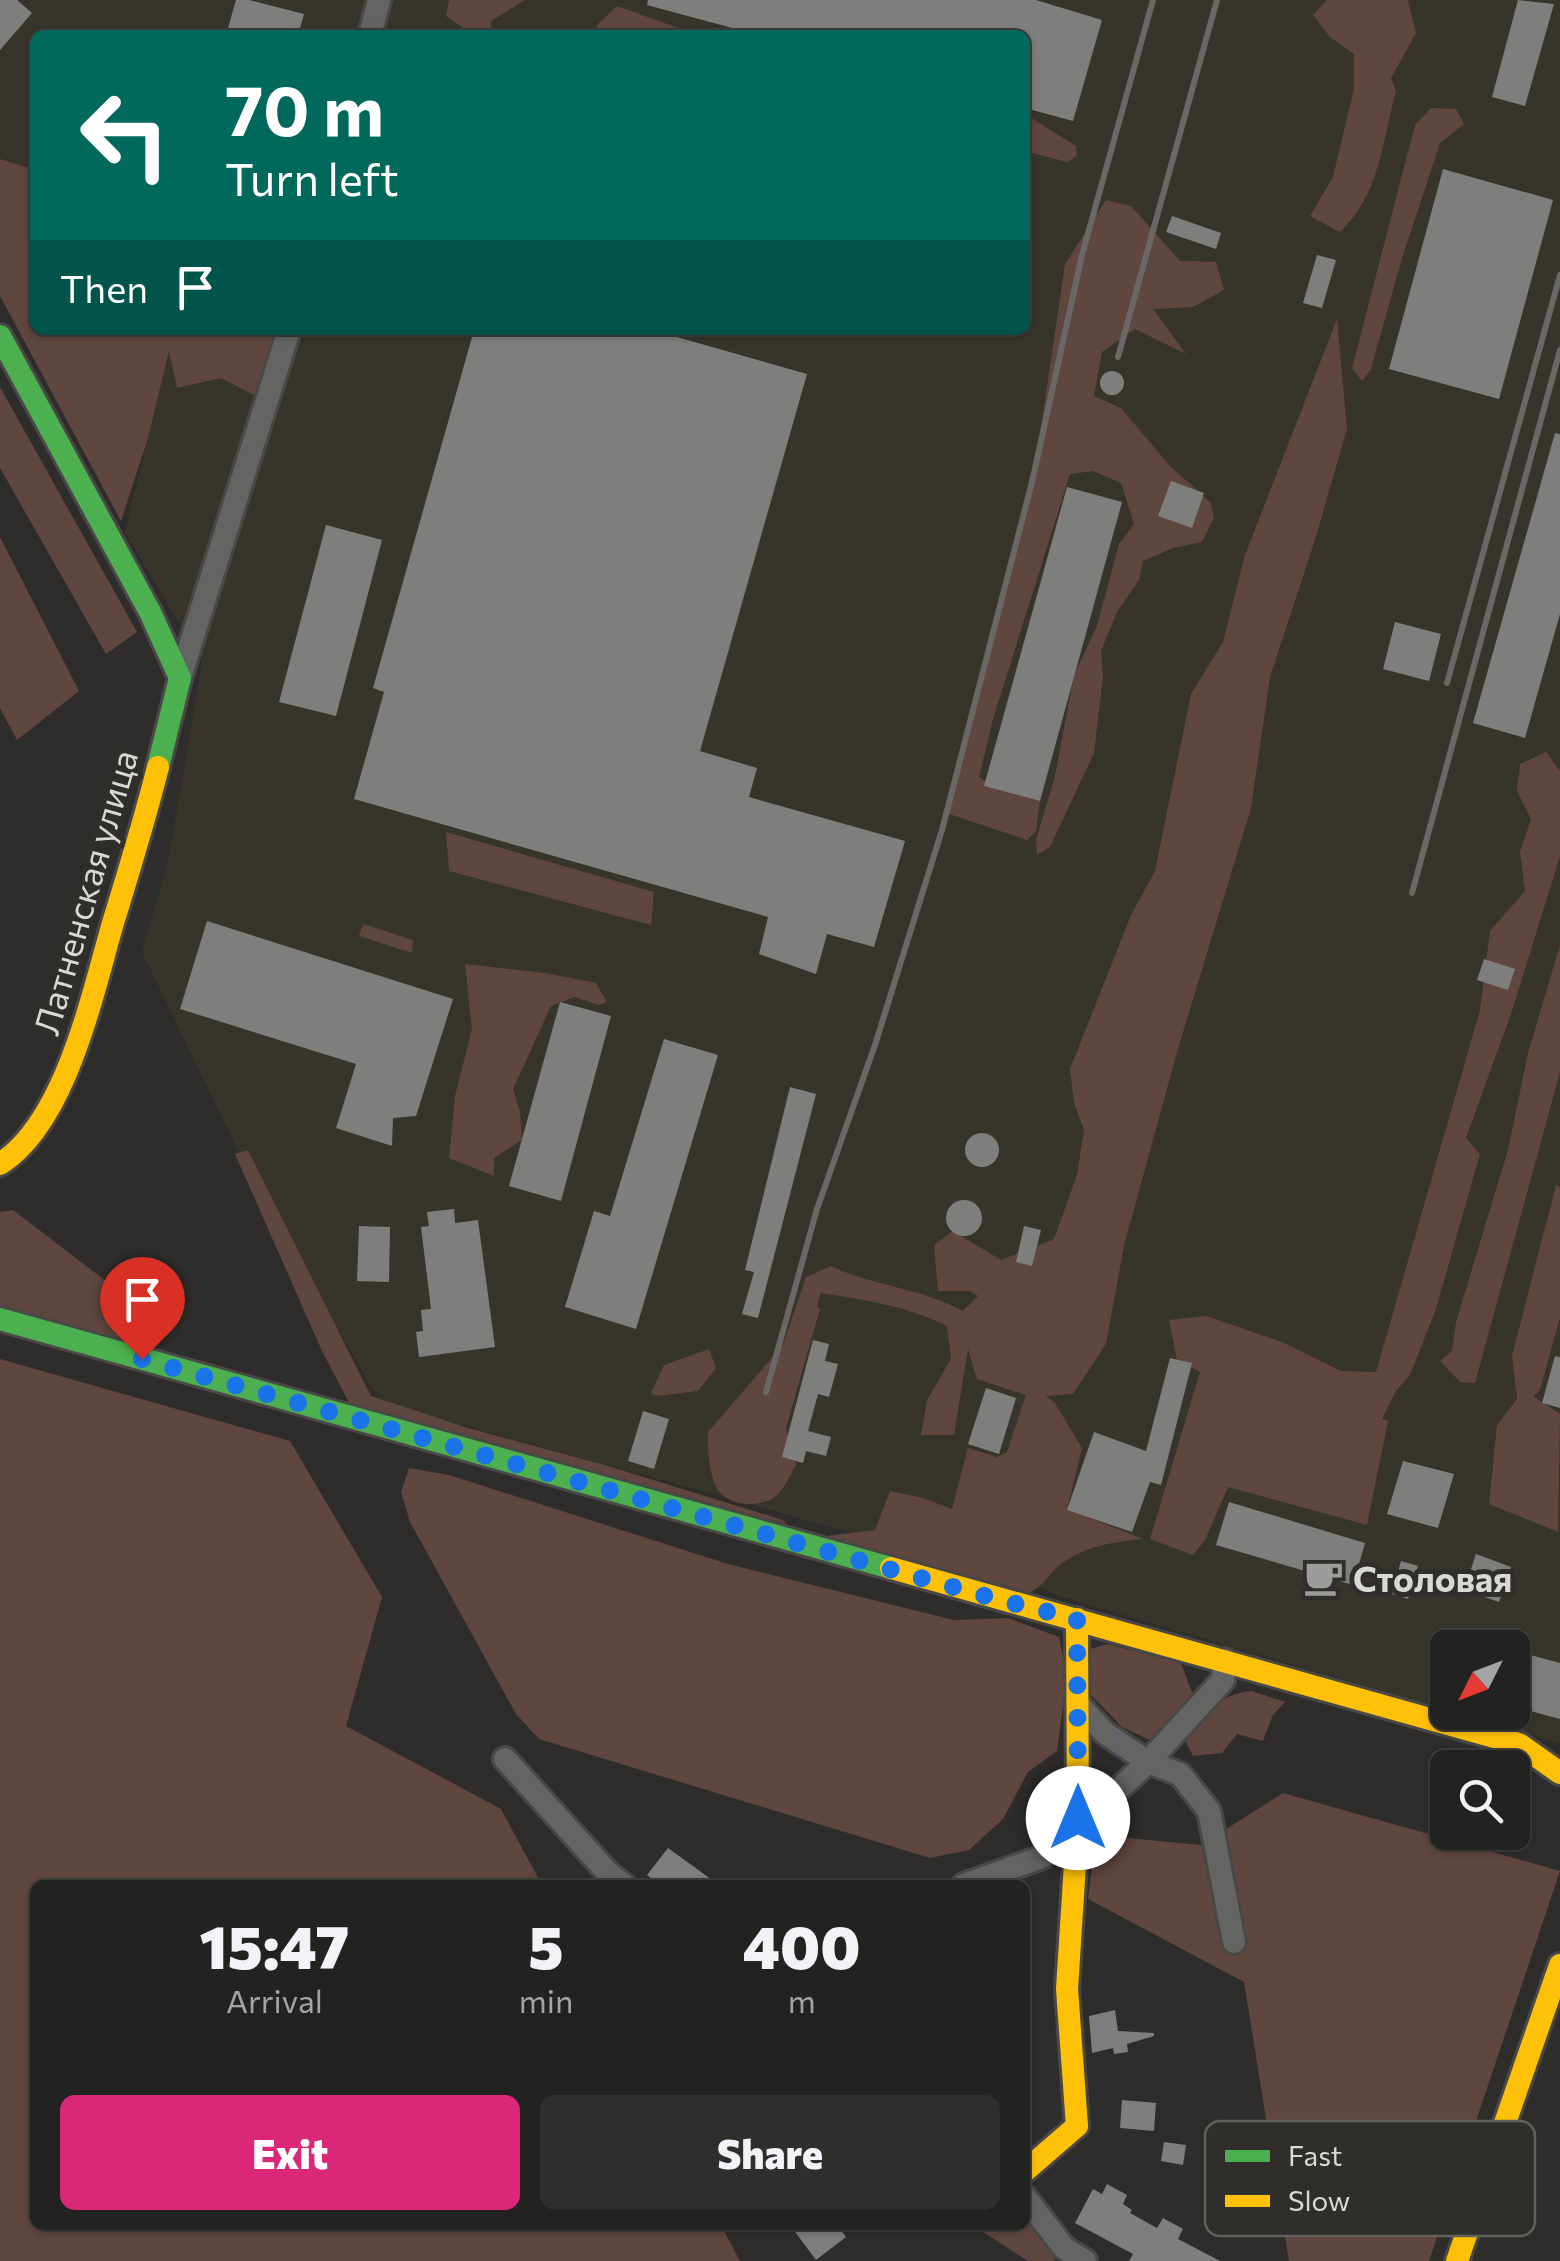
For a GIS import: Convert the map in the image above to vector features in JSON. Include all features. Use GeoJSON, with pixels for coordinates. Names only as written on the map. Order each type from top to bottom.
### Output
{"type":"FeatureCollection","features":[{"type":"Feature","properties":{"kind":"street"},"geometry":{"type":"LineString","coordinates":[[371,30],[379,0]]}},
{"type":"Feature","properties":{"kind":"street","name":"Латненская улица"},"geometry":{"type":"LineString","coordinates":[[0,1164],[11,1157],[41,1121],[74,1056],[150,800],[180,678],[287,335]]}},
{"type":"Feature","properties":{"kind":"street"},"geometry":{"type":"LineString","coordinates":[[0,336],[150,612],[180,678]]}},
{"type":"Feature","properties":{"kind":"street"},"geometry":{"type":"LineString","coordinates":[[0,1319],[1519,1744],[1560,1773]]}},
{"type":"Feature","properties":{"kind":"street"},"geometry":{"type":"LineString","coordinates":[[1030,2167],[1077,2126],[1067,1989],[1077,1828],[1077,1619]]}},
{"type":"Feature","properties":{"kind":"street"},"geometry":{"type":"LineString","coordinates":[[978,1880],[1042,1857],[1077,1828],[1148,1762],[1223,1680],[1225,1660]]}},
{"type":"Feature","properties":{"kind":"street"},"geometry":{"type":"LineString","coordinates":[[1077,1703],[1105,1733],[1148,1762],[1180,1774],[1209,1810],[1234,1942]]}},
{"type":"Feature","properties":{"kind":"street"},"geometry":{"type":"LineString","coordinates":[[505,1759],[617,1880]]}},
{"type":"Feature","properties":{"kind":"street"},"geometry":{"type":"LineString","coordinates":[[1506,2121],[1560,1966]]}},
{"type":"Feature","properties":{"kind":"street"},"geometry":{"type":"LineString","coordinates":[[1030,2204],[1064,2248],[1084,2261]]}},
{"type":"Feature","properties":{"kind":"street"},"geometry":{"type":"LineString","coordinates":[[1457,2261],[1466,2236]]}},
{"type":"Feature","properties":{"kind":"shaded area"},"geometry":{"type":"Polygon","coordinates":[[[0,0],[1560,0],[1560,1743],[1514,1730],[1530,1730],[1530,1630],[1430,1630],[1430,1705],[1062,1597],[1019,1579],[380,1402],[243,1161],[142,952],[168,863],[202,662],[125,532],[173,335],[1030,335],[1030,30],[30,30],[30,168],[0,159],[0,0]]]}},
{"type":"Feature","properties":{"kind":"shaded area"},"geometry":{"type":"Polygon","coordinates":[[[449,0],[525,0],[491,21],[492,30],[465,30],[446,16],[449,0]]]}},
{"type":"Feature","properties":{"kind":"shaded area"},"geometry":{"type":"Polygon","coordinates":[[[1327,0],[1408,0],[1416,33],[1391,78],[1396,91],[1372,184],[1340,232],[1310,216],[1333,177],[1354,88],[1354,54],[1330,37],[1313,15],[1327,0]]]}},
{"type":"Feature","properties":{"kind":"shaded area"},"geometry":{"type":"Polygon","coordinates":[[[617,6],[684,30],[597,30],[597,25],[617,6]]]}},
{"type":"Feature","properties":{"kind":"shaded area"},"geometry":{"type":"Polygon","coordinates":[[[1431,108],[1456,109],[1464,124],[1440,143],[1371,369],[1362,381],[1352,368],[1415,125],[1431,108]]]}},
{"type":"Feature","properties":{"kind":"shaded area"},"geometry":{"type":"Polygon","coordinates":[[[1030,117],[1076,146],[1077,156],[1067,162],[1030,152],[1030,117]]]}},
{"type":"Feature","properties":{"kind":"shaded area"},"geometry":{"type":"Polygon","coordinates":[[[0,159],[30,168],[30,335],[274,335],[269,367],[258,397],[221,378],[177,388],[169,351],[148,438],[121,521],[0,296],[0,159]]]}},
{"type":"Feature","properties":{"kind":"shaded area"},"geometry":{"type":"Polygon","coordinates":[[[1106,200],[1131,206],[1180,261],[1216,262],[1224,290],[1193,307],[1153,309],[1186,354],[1135,329],[1102,352],[1094,396],[1121,408],[1170,466],[1210,502],[1214,518],[1202,542],[1173,548],[1143,561],[1139,580],[1117,612],[1101,651],[1103,677],[1094,753],[1050,847],[1037,855],[1036,840],[1055,776],[1074,675],[1097,626],[1119,544],[1134,524],[1121,483],[1093,471],[1070,474],[993,719],[979,777],[997,789],[1040,801],[1036,831],[1027,840],[946,813],[1034,476],[1065,264],[1106,200]]]}},
{"type":"Feature","properties":{"kind":"shaded area"},"geometry":{"type":"Polygon","coordinates":[[[1337,319],[1347,429],[1270,677],[1251,808],[1177,1052],[1124,1246],[1106,1344],[1073,1394],[1046,1396],[1055,1403],[1082,1448],[1067,1509],[1143,1539],[1110,1543],[1080,1553],[1026,1595],[827,1536],[875,1530],[890,1491],[952,1509],[968,1448],[997,1457],[1007,1452],[1026,1395],[977,1379],[968,1349],[954,1435],[921,1435],[927,1400],[951,1359],[947,1326],[901,1309],[821,1293],[817,1306],[820,1309],[786,1428],[796,1465],[773,1498],[756,1504],[729,1499],[714,1481],[708,1432],[783,1345],[806,1277],[831,1266],[963,1311],[978,1296],[970,1291],[938,1291],[934,1245],[953,1231],[1001,1260],[1054,1239],[1077,1175],[1084,1130],[1074,1103],[1070,1069],[1131,915],[1155,871],[1191,694],[1223,642],[1245,555],[1337,319]]]}},
{"type":"Feature","properties":{"kind":"shaded area"},"geometry":{"type":"Polygon","coordinates":[[[0,387],[137,632],[106,654],[0,468],[0,387]]]}},
{"type":"Feature","properties":{"kind":"shaded area"},"geometry":{"type":"Polygon","coordinates":[[[0,537],[79,691],[17,740],[0,708],[0,537]]]}},
{"type":"Feature","properties":{"kind":"shaded area"},"geometry":{"type":"Polygon","coordinates":[[[1546,752],[1560,771],[1560,856],[1512,1011],[1466,1138],[1480,1154],[1436,1309],[1410,1375],[1396,1391],[1382,1419],[1388,1421],[1367,1525],[1228,1487],[1205,1540],[1193,1555],[1150,1539],[1200,1372],[1177,1360],[1169,1320],[1206,1316],[1282,1342],[1341,1371],[1376,1372],[1480,1010],[1490,931],[1525,891],[1520,852],[1531,819],[1517,791],[1520,764],[1546,752]]]}},
{"type":"Feature","properties":{"kind":"shaded area"},"geometry":{"type":"Polygon","coordinates":[[[446,832],[654,892],[651,925],[449,871],[446,832]]]}},
{"type":"Feature","properties":{"kind":"shaded area"},"geometry":{"type":"Polygon","coordinates":[[[363,924],[413,940],[412,953],[359,936],[363,924]]]}},
{"type":"Feature","properties":{"kind":"shaded area"},"geometry":{"type":"Polygon","coordinates":[[[1560,945],[1560,1072],[1475,1383],[1460,1382],[1440,1361],[1452,1351],[1456,1322],[1508,1150],[1528,1053],[1560,945]]]}},
{"type":"Feature","properties":{"kind":"shaded area"},"geometry":{"type":"Polygon","coordinates":[[[465,964],[596,983],[607,1002],[599,1005],[574,997],[551,1006],[513,1089],[522,1140],[494,1158],[494,1176],[449,1158],[455,1096],[472,1029],[465,964]]]}},
{"type":"Feature","properties":{"kind":"shaded area"},"geometry":{"type":"Polygon","coordinates":[[[248,1150],[371,1396],[787,1524],[355,1414],[322,1351],[235,1154],[248,1150]]]}},
{"type":"Feature","properties":{"kind":"shaded area"},"geometry":{"type":"Polygon","coordinates":[[[1556,1185],[1560,1187],[1560,1317],[1540,1390],[1533,1396],[1560,1414],[1558,1532],[1489,1504],[1497,1425],[1517,1399],[1512,1356],[1556,1185]]]}},
{"type":"Feature","properties":{"kind":"shaded area"},"geometry":{"type":"Polygon","coordinates":[[[13,1210],[140,1307],[142,1345],[0,1309],[0,1212],[13,1210]]]}},
{"type":"Feature","properties":{"kind":"shaded area"},"geometry":{"type":"Polygon","coordinates":[[[709,1349],[716,1368],[698,1391],[657,1396],[651,1393],[664,1365],[709,1349]]]}},
{"type":"Feature","properties":{"kind":"shaded area"},"geometry":{"type":"Polygon","coordinates":[[[0,1359],[290,1441],[382,1597],[346,1726],[501,1809],[539,1880],[30,1880],[30,2230],[724,2230],[740,2261],[0,2261],[0,1359]]]}},
{"type":"Feature","properties":{"kind":"shaded area"},"geometry":{"type":"Polygon","coordinates":[[[409,1468],[449,1475],[728,1564],[954,1620],[1008,1618],[1059,1637],[1067,1676],[1057,1751],[1028,1772],[1003,1819],[969,1850],[930,1858],[539,1739],[516,1714],[410,1522],[401,1492],[409,1468]]]}},
{"type":"Feature","properties":{"kind":"shaded area"},"geometry":{"type":"Polygon","coordinates":[[[1108,1644],[1181,1663],[1193,1695],[1175,1719],[1150,1740],[1122,1727],[1089,1693],[1087,1650],[1108,1644]]]}},
{"type":"Feature","properties":{"kind":"shaded area"},"geometry":{"type":"Polygon","coordinates":[[[1252,1691],[1285,1702],[1273,1715],[1263,1741],[1237,1734],[1222,1753],[1193,1756],[1185,1740],[1206,1714],[1230,1696],[1252,1691]]]}},
{"type":"Feature","properties":{"kind":"shaded area"},"geometry":{"type":"Polygon","coordinates":[[[1283,1793],[1430,1834],[1430,1850],[1485,1850],[1560,1871],[1476,2121],[1266,2121],[1244,1982],[1088,1899],[1096,1835],[1201,1845],[1283,1793]]]}},
{"type":"Feature","properties":{"kind":"shaded area"},"geometry":{"type":"Polygon","coordinates":[[[1030,2204],[1064,2248],[1054,2261],[1028,2261],[980,2230],[1030,2230],[1030,2204]]]}},
{"type":"Feature","properties":{"kind":"shaded area"},"geometry":{"type":"Polygon","coordinates":[[[1285,2236],[1437,2236],[1429,2261],[1289,2261],[1285,2236]]]}},
{"type":"Feature","properties":{"kind":"building"},"geometry":{"type":"Polygon","coordinates":[[[0,0],[17,0],[32,13],[0,50],[0,0]]]}},
{"type":"Feature","properties":{"kind":"building"},"geometry":{"type":"Polygon","coordinates":[[[236,0],[304,14],[299,30],[227,30],[236,0]]]}},
{"type":"Feature","properties":{"kind":"building"},"geometry":{"type":"Polygon","coordinates":[[[648,0],[1036,0],[1102,20],[1073,121],[1030,109],[1030,30],[740,30],[647,5],[648,0]]]}},
{"type":"Feature","properties":{"kind":"building"},"geometry":{"type":"Polygon","coordinates":[[[1518,0],[1554,4],[1525,106],[1492,97],[1518,0]]]}},
{"type":"Feature","properties":{"kind":"building"},"geometry":{"type":"Polygon","coordinates":[[[1443,169],[1553,200],[1499,399],[1389,369],[1443,169]]]}},
{"type":"Feature","properties":{"kind":"building"},"geometry":{"type":"Polygon","coordinates":[[[1172,216],[1221,233],[1216,249],[1166,232],[1172,216]]]}},
{"type":"Feature","properties":{"kind":"building"},"geometry":{"type":"Polygon","coordinates":[[[1317,255],[1336,260],[1322,308],[1303,303],[1317,255]]]}},
{"type":"Feature","properties":{"kind":"building"},"geometry":{"type":"Polygon","coordinates":[[[473,335],[670,335],[807,374],[700,751],[757,768],[749,797],[905,841],[874,947],[827,934],[816,974],[759,954],[768,917],[354,799],[384,692],[373,688],[473,335]]]}},
{"type":"Feature","properties":{"kind":"building"},"geometry":{"type":"Polygon","coordinates":[[[1112,371],[1124,383],[1112,395],[1100,383],[1112,371]]]}},
{"type":"Feature","properties":{"kind":"building"},"geometry":{"type":"Polygon","coordinates":[[[1555,433],[1560,434],[1560,614],[1525,738],[1473,723],[1555,433]]]}},
{"type":"Feature","properties":{"kind":"building"},"geometry":{"type":"Polygon","coordinates":[[[1171,481],[1204,493],[1192,528],[1158,516],[1171,481]]]}},
{"type":"Feature","properties":{"kind":"building"},"geometry":{"type":"Polygon","coordinates":[[[1067,487],[1122,502],[1040,801],[984,786],[1067,487]]]}},
{"type":"Feature","properties":{"kind":"building"},"geometry":{"type":"Polygon","coordinates":[[[326,525],[382,540],[336,716],[279,702],[326,525]]]}},
{"type":"Feature","properties":{"kind":"building"},"geometry":{"type":"Polygon","coordinates":[[[1395,622],[1441,634],[1429,681],[1383,669],[1395,622]]]}},
{"type":"Feature","properties":{"kind":"building"},"geometry":{"type":"Polygon","coordinates":[[[207,921],[453,999],[416,1116],[393,1118],[392,1146],[336,1128],[356,1064],[180,1009],[207,921]]]}},
{"type":"Feature","properties":{"kind":"building"},"geometry":{"type":"Polygon","coordinates":[[[1484,959],[1515,969],[1508,990],[1477,980],[1484,959]]]}},
{"type":"Feature","properties":{"kind":"building"},"geometry":{"type":"Polygon","coordinates":[[[560,1002],[611,1016],[561,1201],[509,1186],[560,1002]]]}},
{"type":"Feature","properties":{"kind":"building"},"geometry":{"type":"Polygon","coordinates":[[[664,1039],[718,1055],[636,1329],[565,1307],[594,1211],[610,1216],[664,1039]]]}},
{"type":"Feature","properties":{"kind":"building"},"geometry":{"type":"Polygon","coordinates":[[[790,1087],[816,1094],[758,1318],[742,1314],[754,1272],[745,1270],[790,1087]]]}},
{"type":"Feature","properties":{"kind":"building"},"geometry":{"type":"Polygon","coordinates":[[[982,1133],[994,1138],[999,1150],[994,1162],[982,1167],[970,1162],[965,1150],[970,1138],[982,1133]]]}},
{"type":"Feature","properties":{"kind":"building"},"geometry":{"type":"Polygon","coordinates":[[[964,1200],[976,1206],[982,1218],[976,1230],[964,1236],[952,1230],[946,1218],[952,1206],[964,1200]]]}},
{"type":"Feature","properties":{"kind":"building"},"geometry":{"type":"Polygon","coordinates":[[[454,1209],[455,1223],[478,1220],[495,1347],[419,1357],[416,1332],[423,1331],[421,1310],[431,1309],[421,1227],[429,1226],[427,1212],[454,1209]]]}},
{"type":"Feature","properties":{"kind":"building"},"geometry":{"type":"Polygon","coordinates":[[[359,1226],[390,1227],[389,1282],[357,1281],[359,1226]]]}},
{"type":"Feature","properties":{"kind":"building"},"geometry":{"type":"Polygon","coordinates":[[[1024,1226],[1041,1230],[1032,1266],[1016,1262],[1024,1226]]]}},
{"type":"Feature","properties":{"kind":"building"},"geometry":{"type":"Polygon","coordinates":[[[813,1340],[829,1344],[825,1361],[838,1364],[829,1397],[818,1394],[808,1431],[831,1437],[826,1456],[806,1451],[803,1463],[782,1457],[813,1340]]]}},
{"type":"Feature","properties":{"kind":"building"},"geometry":{"type":"Polygon","coordinates":[[[1555,1356],[1560,1357],[1560,1408],[1542,1403],[1555,1356]]]}},
{"type":"Feature","properties":{"kind":"building"},"geometry":{"type":"Polygon","coordinates":[[[1170,1358],[1192,1363],[1161,1485],[1150,1482],[1132,1532],[1067,1510],[1094,1432],[1146,1451],[1170,1358]]]}},
{"type":"Feature","properties":{"kind":"building"},"geometry":{"type":"Polygon","coordinates":[[[986,1388],[1016,1398],[999,1454],[968,1444],[986,1388]]]}},
{"type":"Feature","properties":{"kind":"building"},"geometry":{"type":"Polygon","coordinates":[[[643,1411],[669,1419],[654,1469],[628,1461],[643,1411]]]}},
{"type":"Feature","properties":{"kind":"building"},"geometry":{"type":"Polygon","coordinates":[[[1403,1461],[1454,1474],[1438,1528],[1387,1514],[1403,1461]]]}},
{"type":"Feature","properties":{"kind":"building"},"geometry":{"type":"Polygon","coordinates":[[[1229,1502],[1365,1543],[1353,1585],[1216,1545],[1229,1502]]]}},
{"type":"Feature","properties":{"kind":"building"},"geometry":{"type":"Polygon","coordinates":[[[1476,1554],[1511,1567],[1499,1602],[1464,1590],[1476,1554]]]}},
{"type":"Feature","properties":{"kind":"building"},"geometry":{"type":"Polygon","coordinates":[[[1401,1561],[1418,1566],[1408,1599],[1392,1594],[1401,1561]]]}},
{"type":"Feature","properties":{"kind":"building"},"geometry":{"type":"Polygon","coordinates":[[[1530,1655],[1560,1663],[1560,1719],[1530,1711],[1530,1655]]]}},
{"type":"Feature","properties":{"kind":"building"},"geometry":{"type":"Polygon","coordinates":[[[668,1848],[712,1880],[654,1880],[647,1875],[668,1848]]]}},
{"type":"Feature","properties":{"kind":"building"},"geometry":{"type":"Polygon","coordinates":[[[1115,2010],[1118,2031],[1154,2036],[1127,2044],[1128,2052],[1114,2054],[1113,2048],[1092,2053],[1089,2016],[1115,2010]]]}},
{"type":"Feature","properties":{"kind":"building"},"geometry":{"type":"Polygon","coordinates":[[[1122,2100],[1156,2103],[1154,2131],[1120,2128],[1122,2100]]]}},
{"type":"Feature","properties":{"kind":"building"},"geometry":{"type":"Polygon","coordinates":[[[1164,2142],[1186,2145],[1183,2165],[1161,2161],[1164,2142]]]}},
{"type":"Feature","properties":{"kind":"building"},"geometry":{"type":"Polygon","coordinates":[[[1107,2184],[1127,2195],[1123,2204],[1132,2210],[1130,2213],[1157,2228],[1163,2218],[1183,2229],[1178,2239],[1220,2261],[1129,2261],[1133,2254],[1075,2223],[1093,2189],[1102,2194],[1107,2184]]]}},
{"type":"Feature","properties":{"kind":"building"},"geometry":{"type":"Polygon","coordinates":[[[794,2230],[841,2230],[846,2237],[816,2260],[794,2230]]]}},
{"type":"Feature","properties":{"kind":"railway"},"geometry":{"type":"LineString","coordinates":[[766,1392],[817,1209],[875,1045],[942,830],[1032,482],[1082,255],[1153,0]]}},
{"type":"Feature","properties":{"kind":"railway"},"geometry":{"type":"LineString","coordinates":[[1118,357],[1217,0]]}},
{"type":"Feature","properties":{"kind":"railway"},"geometry":{"type":"LineString","coordinates":[[1447,683],[1560,275]]}},
{"type":"Feature","properties":{"kind":"railway"},"geometry":{"type":"LineString","coordinates":[[1412,893],[1560,350]]}},
{"type":"Feature","properties":{"kind":"traffic: fast"},"geometry":{"type":"LineString","coordinates":[[0,336],[150,612],[180,678],[158,767]]}},
{"type":"Feature","properties":{"kind":"traffic: fast"},"geometry":{"type":"LineString","coordinates":[[0,1319],[891,1568]]}},
{"type":"Feature","properties":{"kind":"traffic: slow"},"geometry":{"type":"LineString","coordinates":[[0,1164],[23,1145],[43,1119],[73,1055],[158,767]]}},
{"type":"Feature","properties":{"kind":"traffic: slow"},"geometry":{"type":"LineString","coordinates":[[891,1568],[1519,1744],[1560,1773]]}},
{"type":"Feature","properties":{"kind":"traffic: slow"},"geometry":{"type":"LineString","coordinates":[[1030,2167],[1077,2126],[1067,1989],[1078,1817],[1077,1619]]}},
{"type":"Feature","properties":{"kind":"traffic: slow"},"geometry":{"type":"LineString","coordinates":[[1506,2121],[1560,1965]]}},
{"type":"Feature","properties":{"kind":"traffic: slow"},"geometry":{"type":"LineString","coordinates":[[1457,2261],[1466,2236]]}},
{"type":"Feature","properties":{"kind":"place","name":"Столовая"},"geometry":{"type":"Point","coordinates":[1323,1577]}},
{"type":"Feature","properties":{"kind":"route"},"geometry":{"type":"LineString","coordinates":[[142,1359],[1077,1619],[1078,1818]]}}]}
